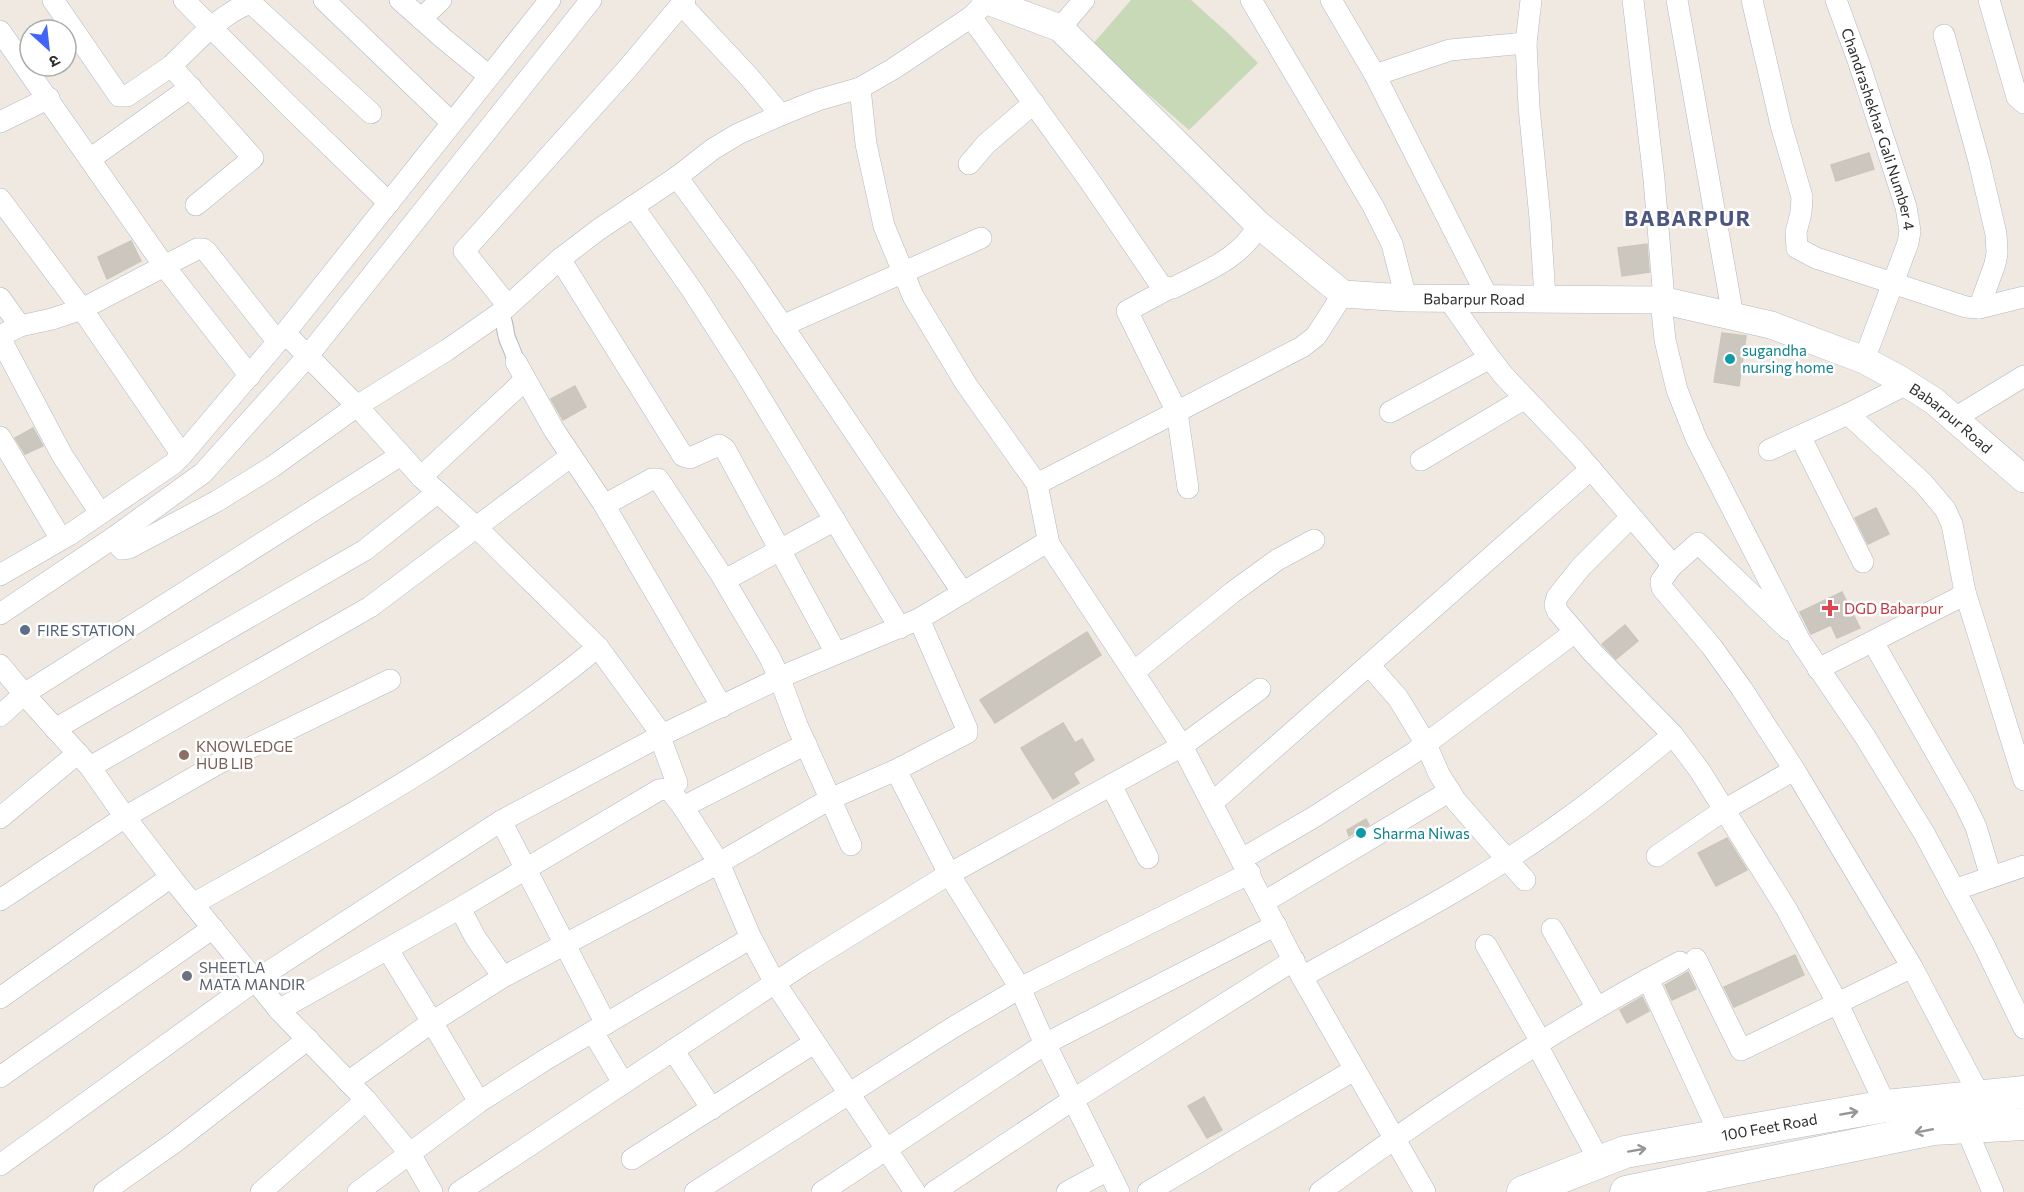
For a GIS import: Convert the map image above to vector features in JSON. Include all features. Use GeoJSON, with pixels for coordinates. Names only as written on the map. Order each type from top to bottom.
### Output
{"type":"FeatureCollection","features":[{"type":"Feature","properties":{"kind":"main road","name":"100 Feet Road"},"geometry":{"type":"LineString","coordinates":[[1523,1192],[1625,1152],[1886,1106],[2024,1092]]}},
{"type":"Feature","properties":{"kind":"main road"},"geometry":{"type":"LineString","coordinates":[[1626,1192],[1727,1182],[1933,1129],[2024,1124]]}},
{"type":"Feature","properties":{"kind":"street"},"geometry":{"type":"LineString","coordinates":[[52,0],[119,96],[127,96],[171,66],[212,28],[240,7],[251,3],[371,113]]}},
{"type":"Feature","properties":{"kind":"street"},"geometry":{"type":"LineString","coordinates":[[184,0],[389,203]]}},
{"type":"Feature","properties":{"kind":"street"},"geometry":{"type":"LineString","coordinates":[[324,0],[452,123]]}},
{"type":"Feature","properties":{"kind":"street"},"geometry":{"type":"LineString","coordinates":[[400,0],[489,76]]}},
{"type":"Feature","properties":{"kind":"street"},"geometry":{"type":"LineString","coordinates":[[421,19],[441,0]]}},
{"type":"Feature","properties":{"kind":"street"},"geometry":{"type":"LineString","coordinates":[[0,575],[61,539],[182,455],[250,376],[550,0]]}},
{"type":"Feature","properties":{"kind":"street"},"geometry":{"type":"LineString","coordinates":[[0,614],[113,538],[203,473],[307,357],[591,0]]}},
{"type":"Feature","properties":{"kind":"street"},"geometry":{"type":"LineString","coordinates":[[1060,28],[1084,0]]}},
{"type":"Feature","properties":{"kind":"street"},"geometry":{"type":"LineString","coordinates":[[1251,0],[1373,206],[1392,244],[1406,298]]}},
{"type":"Feature","properties":{"kind":"street"},"geometry":{"type":"LineString","coordinates":[[1331,0],[1375,75],[1488,298]]}},
{"type":"Feature","properties":{"kind":"street"},"geometry":{"type":"LineString","coordinates":[[1531,0],[1526,43],[1529,108],[1545,297]]}},
{"type":"Feature","properties":{"kind":"street"},"geometry":{"type":"LineString","coordinates":[[1633,0],[1654,179],[1665,340],[1677,390],[1687,418],[1800,641],[1894,783],[1984,945],[2024,1028]]}},
{"type":"Feature","properties":{"kind":"street"},"geometry":{"type":"LineString","coordinates":[[1677,0],[1733,316]]}},
{"type":"Feature","properties":{"kind":"street"},"geometry":{"type":"LineString","coordinates":[[1752,0],[1781,125],[1802,197],[1796,232],[1797,248],[1816,258],[1960,305],[1979,308],[2024,297]]}},
{"type":"Feature","properties":{"kind":"street","name":"Chandrashekhar Gali Number 4"},"geometry":{"type":"LineString","coordinates":[[1836,0],[1859,63],[1909,219],[1910,231],[1908,243],[1864,360]]}},
{"type":"Feature","properties":{"kind":"street"},"geometry":{"type":"LineString","coordinates":[[1989,0],[2017,97],[2024,103]]}},
{"type":"Feature","properties":{"kind":"street"},"geometry":{"type":"LineString","coordinates":[[723,707],[603,503],[570,456],[520,371],[507,337],[504,309],[464,251],[628,68],[683,2],[781,115]]}},
{"type":"Feature","properties":{"kind":"street"},"geometry":{"type":"LineString","coordinates":[[113,538],[120,547],[126,549],[216,501],[357,406],[447,350],[504,309],[560,259],[597,230],[677,177],[713,149],[738,134],[781,115],[818,100],[860,88],[893,69],[981,6]]}},
{"type":"Feature","properties":{"kind":"street"},"geometry":{"type":"LineString","coordinates":[[981,6],[1060,28],[1259,225],[1343,294],[1311,341],[1037,484]]}},
{"type":"Feature","properties":{"kind":"street"},"geometry":{"type":"LineString","coordinates":[[981,6],[1034,103],[1089,180],[1158,284],[1168,289]]}},
{"type":"Feature","properties":{"kind":"street"},"geometry":{"type":"LineString","coordinates":[[0,31],[165,267],[250,376]]}},
{"type":"Feature","properties":{"kind":"street"},"geometry":{"type":"LineString","coordinates":[[1944,35],[1996,234],[1995,264],[1979,308]]}},
{"type":"Feature","properties":{"kind":"street"},"geometry":{"type":"LineString","coordinates":[[1375,75],[1450,50],[1526,43]]}},
{"type":"Feature","properties":{"kind":"street"},"geometry":{"type":"LineString","coordinates":[[171,66],[254,158],[196,205]]}},
{"type":"Feature","properties":{"kind":"street"},"geometry":{"type":"LineString","coordinates":[[90,159],[191,87]]}},
{"type":"Feature","properties":{"kind":"street"},"geometry":{"type":"LineString","coordinates":[[860,88],[861,112],[872,176],[884,226],[913,296],[966,384],[1037,484],[1049,544],[1182,746],[1298,969],[1425,1192]]}},
{"type":"Feature","properties":{"kind":"street"},"geometry":{"type":"LineString","coordinates":[[0,122],[49,98]]}},
{"type":"Feature","properties":{"kind":"street"},"geometry":{"type":"LineString","coordinates":[[969,164],[986,144],[1034,103]]}},
{"type":"Feature","properties":{"kind":"street"},"geometry":{"type":"LineString","coordinates":[[677,177],[747,273],[963,593]]}},
{"type":"Feature","properties":{"kind":"street"},"geometry":{"type":"LineString","coordinates":[[0,198],[82,309],[182,455]]}},
{"type":"Feature","properties":{"kind":"street"},"geometry":{"type":"LineString","coordinates":[[348,1082],[432,1022],[503,977],[718,863],[830,799],[896,770],[968,733],[968,729],[909,624],[835,520],[717,327],[633,206]]}},
{"type":"Feature","properties":{"kind":"street"},"geometry":{"type":"LineString","coordinates":[[1188,489],[1177,412],[1127,311],[1232,257],[1242,249],[1259,225]]}},
{"type":"Feature","properties":{"kind":"street"},"geometry":{"type":"LineString","coordinates":[[782,326],[981,238]]}},
{"type":"Feature","properties":{"kind":"street"},"geometry":{"type":"LineString","coordinates":[[100,513],[62,455],[0,337],[20,326],[82,309],[192,251],[203,249],[281,337],[307,357],[357,406],[421,477],[476,527],[598,647],[661,736],[677,783],[669,789],[659,790],[388,950],[279,1010]]}},
{"type":"Feature","properties":{"kind":"street"},"geometry":{"type":"LineString","coordinates":[[560,259],[679,452],[690,458],[715,445],[725,449],[836,653]]}},
{"type":"Feature","properties":{"kind":"street","name":"Babarpur Road"},"geometry":{"type":"LineString","coordinates":[[1343,294],[1406,298],[1545,297],[1662,300],[1771,325],[1864,360],[1907,384],[1955,418],[2024,479]]}},
{"type":"Feature","properties":{"kind":"street"},"geometry":{"type":"LineString","coordinates":[[1447,297],[1490,358],[1591,469],[1671,563],[1671,567]]}},
{"type":"Feature","properties":{"kind":"street"},"geometry":{"type":"LineString","coordinates":[[0,298],[20,326]]}},
{"type":"Feature","properties":{"kind":"street"},"geometry":{"type":"LineString","coordinates":[[1390,412],[1490,358]]}},
{"type":"Feature","properties":{"kind":"street"},"geometry":{"type":"LineString","coordinates":[[421,477],[520,371]]}},
{"type":"Feature","properties":{"kind":"street"},"geometry":{"type":"LineString","coordinates":[[1955,418],[2024,376]]}},
{"type":"Feature","properties":{"kind":"street"},"geometry":{"type":"LineString","coordinates":[[1769,450],[1907,384]]}},
{"type":"Feature","properties":{"kind":"street"},"geometry":{"type":"LineString","coordinates":[[1420,460],[1525,399]]}},
{"type":"Feature","properties":{"kind":"street"},"geometry":{"type":"LineString","coordinates":[[1848,414],[1923,483],[1945,509],[1952,524],[1965,592],[2024,780]]}},
{"type":"Feature","properties":{"kind":"street"},"geometry":{"type":"LineString","coordinates":[[1800,436],[1863,562]]}},
{"type":"Feature","properties":{"kind":"street"},"geometry":{"type":"LineString","coordinates":[[0,437],[61,539]]}},
{"type":"Feature","properties":{"kind":"street"},"geometry":{"type":"LineString","coordinates":[[0,716],[24,694],[401,455]]}},
{"type":"Feature","properties":{"kind":"street"},"geometry":{"type":"LineString","coordinates":[[0,818],[84,760],[370,607],[570,456]]}},
{"type":"Feature","properties":{"kind":"street"},"geometry":{"type":"LineString","coordinates":[[1212,803],[1591,469]]}},
{"type":"Feature","properties":{"kind":"street"},"geometry":{"type":"LineString","coordinates":[[603,503],[610,502],[652,479],[658,479],[725,580],[780,679],[788,704],[851,845]]}},
{"type":"Feature","properties":{"kind":"street"},"geometry":{"type":"LineString","coordinates":[[55,729],[365,550],[438,492]]}},
{"type":"Feature","properties":{"kind":"street"},"geometry":{"type":"LineString","coordinates":[[1632,517],[1581,567],[1557,597],[1555,604],[1558,612],[1593,653],[1673,735],[1700,771],[1787,910],[1839,1004],[1886,1106]]}},
{"type":"Feature","properties":{"kind":"street"},"geometry":{"type":"LineString","coordinates":[[725,580],[835,520]]}},
{"type":"Feature","properties":{"kind":"street"},"geometry":{"type":"LineString","coordinates":[[1134,671],[1233,592],[1277,560],[1314,540]]}},
{"type":"Feature","properties":{"kind":"street"},"geometry":{"type":"LineString","coordinates":[[1800,641],[1698,543],[1671,567],[1661,581],[1662,588],[1712,647],[1736,680],[1794,770],[1912,967],[1974,1085],[1983,1096]]}},
{"type":"Feature","properties":{"kind":"street"},"geometry":{"type":"LineString","coordinates":[[0,1165],[256,980],[501,821],[661,736],[836,653],[909,624],[1042,545],[1049,544]]}},
{"type":"Feature","properties":{"kind":"street"},"geometry":{"type":"LineString","coordinates":[[1818,669],[1958,598],[1965,592]]}},
{"type":"Feature","properties":{"kind":"street"},"geometry":{"type":"LineString","coordinates":[[695,1192],[952,1028],[1020,988],[1246,866],[1314,817],[1426,744],[1575,632]]}},
{"type":"Feature","properties":{"kind":"street"},"geometry":{"type":"LineString","coordinates":[[1872,642],[1964,802],[1976,827],[1991,877]]}},
{"type":"Feature","properties":{"kind":"street"},"geometry":{"type":"LineString","coordinates":[[194,904],[312,837],[441,758],[567,672],[598,647]]}},
{"type":"Feature","properties":{"kind":"street"},"geometry":{"type":"LineString","coordinates":[[0,665],[84,760],[171,877],[279,1010],[366,1100],[410,1154],[432,1192]]}},
{"type":"Feature","properties":{"kind":"street"},"geometry":{"type":"LineString","coordinates":[[1369,665],[1398,698],[1426,744],[1439,774],[1456,801],[1525,879]]}},
{"type":"Feature","properties":{"kind":"street"},"geometry":{"type":"LineString","coordinates":[[0,900],[125,817],[219,763],[390,680]]}},
{"type":"Feature","properties":{"kind":"street"},"geometry":{"type":"LineString","coordinates":[[459,1192],[775,983],[950,874],[1182,746],[1260,688]]}},
{"type":"Feature","properties":{"kind":"street"},"geometry":{"type":"LineString","coordinates":[[934,1192],[1074,1099],[1298,969],[1462,887],[1566,820],[1673,735]]}},
{"type":"Feature","properties":{"kind":"street"},"geometry":{"type":"LineString","coordinates":[[683,807],[806,744]]}},
{"type":"Feature","properties":{"kind":"street"},"geometry":{"type":"LineString","coordinates":[[896,770],[950,874],[1020,988],[1045,1044],[1119,1192]]}},
{"type":"Feature","properties":{"kind":"street"},"geometry":{"type":"LineString","coordinates":[[1658,856],[1724,810],[1794,770]]}},
{"type":"Feature","properties":{"kind":"street"},"geometry":{"type":"LineString","coordinates":[[1111,785],[1148,858]]}},
{"type":"Feature","properties":{"kind":"street"},"geometry":{"type":"LineString","coordinates":[[669,789],[718,863],[751,938],[775,983],[915,1192]]}},
{"type":"Feature","properties":{"kind":"street"},"geometry":{"type":"LineString","coordinates":[[1264,902],[1450,791]]}},
{"type":"Feature","properties":{"kind":"street"},"geometry":{"type":"LineString","coordinates":[[501,821],[564,945],[623,1083]]}},
{"type":"Feature","properties":{"kind":"street"},"geometry":{"type":"LineString","coordinates":[[1954,890],[2024,866]]}},
{"type":"Feature","properties":{"kind":"street"},"geometry":{"type":"LineString","coordinates":[[0,998],[171,877]]}},
{"type":"Feature","properties":{"kind":"street"},"geometry":{"type":"LineString","coordinates":[[460,908],[475,937],[503,977]]}},
{"type":"Feature","properties":{"kind":"street"},"geometry":{"type":"LineString","coordinates":[[822,1192],[1045,1044],[1276,925]]}},
{"type":"Feature","properties":{"kind":"street"},"geometry":{"type":"LineString","coordinates":[[0,1077],[213,928]]}},
{"type":"Feature","properties":{"kind":"street"},"geometry":{"type":"LineString","coordinates":[[1552,929],[1598,1008]]}},
{"type":"Feature","properties":{"kind":"street"},"geometry":{"type":"LineString","coordinates":[[358,1192],[479,1102],[751,938]]}},
{"type":"Feature","properties":{"kind":"street"},"geometry":{"type":"LineString","coordinates":[[1486,945],[1593,1149],[1603,1160]]}},
{"type":"Feature","properties":{"kind":"street"},"geometry":{"type":"LineString","coordinates":[[388,950],[479,1102]]}},
{"type":"Feature","properties":{"kind":"street"},"geometry":{"type":"LineString","coordinates":[[1320,1192],[1394,1139],[1539,1044],[1648,979],[1688,960],[1741,1050],[1912,967]]}},
{"type":"Feature","properties":{"kind":"street"},"geometry":{"type":"LineString","coordinates":[[1648,979],[1720,1135]]}},
{"type":"Feature","properties":{"kind":"street"},"geometry":{"type":"LineString","coordinates":[[104,1192],[175,1142],[308,1039]]}},
{"type":"Feature","properties":{"kind":"street"},"geometry":{"type":"LineString","coordinates":[[632,1159],[814,1043]]}},
{"type":"Feature","properties":{"kind":"street"},"geometry":{"type":"LineString","coordinates":[[673,1050],[712,1109]]}},
{"type":"Feature","properties":{"kind":"street"},"geometry":{"type":"LineString","coordinates":[[1152,1191],[1354,1070]]}},
{"type":"Feature","properties":{"kind":"street"},"geometry":{"type":"LineString","coordinates":[[261,1192],[366,1100]]}},
{"type":"Feature","properties":{"kind":"street"},"geometry":{"type":"LineString","coordinates":[[1966,1128],[1993,1192]]}},
{"type":"Feature","properties":{"kind":"street"},"geometry":{"type":"LineString","coordinates":[[1067,1192],[1108,1170]]}},
{"type":"Feature","properties":{"kind":"green space"},"geometry":{"type":"Polygon","coordinates":[[[1131,0],[1191,0],[1258,63],[1189,130],[1092,45],[1131,0]]]}},
{"type":"Feature","properties":{"kind":"building"},"geometry":{"type":"Polygon","coordinates":[[[1869,153],[1874,169],[1836,181],[1831,165],[1869,153]]]}},
{"type":"Feature","properties":{"kind":"building"},"geometry":{"type":"Polygon","coordinates":[[[131,241],[141,261],[107,279],[98,257],[131,241]]]}},
{"type":"Feature","properties":{"kind":"building"},"geometry":{"type":"Polygon","coordinates":[[[1647,244],[1649,272],[1622,276],[1618,248],[1647,244]]]}},
{"type":"Feature","properties":{"kind":"building","name":"sugandha nursing home"},"geometry":{"type":"Polygon","coordinates":[[[1722,333],[1746,336],[1739,386],[1714,382],[1722,333]]]}},
{"type":"Feature","properties":{"kind":"building"},"geometry":{"type":"Polygon","coordinates":[[[575,386],[586,407],[563,420],[551,399],[575,386]]]}},
{"type":"Feature","properties":{"kind":"building"},"geometry":{"type":"Polygon","coordinates":[[[33,428],[43,446],[25,454],[15,438],[33,428]]]}},
{"type":"Feature","properties":{"kind":"building"},"geometry":{"type":"Polygon","coordinates":[[[1876,508],[1889,534],[1868,544],[1855,518],[1876,508]]]}},
{"type":"Feature","properties":{"kind":"building","name":"DGD Babarpur"},"geometry":{"type":"Polygon","coordinates":[[[1842,592],[1860,628],[1837,638],[1831,625],[1811,634],[1800,612],[1842,592]]]}},
{"type":"Feature","properties":{"kind":"building"},"geometry":{"type":"Polygon","coordinates":[[[1625,625],[1638,641],[1616,659],[1602,644],[1625,625]]]}},
{"type":"Feature","properties":{"kind":"building"},"geometry":{"type":"Polygon","coordinates":[[[1087,632],[1101,655],[995,723],[980,700],[1087,632]]]}},
{"type":"Feature","properties":{"kind":"building"},"geometry":{"type":"Polygon","coordinates":[[[1063,723],[1075,743],[1082,739],[1094,760],[1073,773],[1079,783],[1053,799],[1021,748],[1063,723]]]}},
{"type":"Feature","properties":{"kind":"building"},"geometry":{"type":"Polygon","coordinates":[[[1366,819],[1369,825],[1349,836],[1347,830],[1366,819]]]}},
{"type":"Feature","properties":{"kind":"building"},"geometry":{"type":"Polygon","coordinates":[[[1727,838],[1747,870],[1716,886],[1698,853],[1727,838]]]}},
{"type":"Feature","properties":{"kind":"building"},"geometry":{"type":"Polygon","coordinates":[[[1795,955],[1804,975],[1734,1007],[1724,987],[1795,955]]]}},
{"type":"Feature","properties":{"kind":"building"},"geometry":{"type":"Polygon","coordinates":[[[1688,972],[1696,989],[1672,1000],[1665,985],[1688,972]]]}},
{"type":"Feature","properties":{"kind":"building"},"geometry":{"type":"Polygon","coordinates":[[[1642,997],[1649,1011],[1627,1023],[1620,1010],[1642,997]]]}},
{"type":"Feature","properties":{"kind":"building"},"geometry":{"type":"Polygon","coordinates":[[[1204,1097],[1222,1130],[1207,1138],[1188,1106],[1204,1097]]]}},
{"type":"Feature","properties":{"kind":"place","name":"sugandha nursing home"},"geometry":{"type":"Point","coordinates":[1730,359]}},
{"type":"Feature","properties":{"kind":"place","name":"DGD Babarpur"},"geometry":{"type":"Point","coordinates":[1830,608]}},
{"type":"Feature","properties":{"kind":"place","name":"FIRE STATION"},"geometry":{"type":"Point","coordinates":[25,630]}},
{"type":"Feature","properties":{"kind":"place","name":"KNOWLEDGE HUB LIB"},"geometry":{"type":"Point","coordinates":[184,755]}},
{"type":"Feature","properties":{"kind":"place","name":"Sharma Niwas"},"geometry":{"type":"Point","coordinates":[1361,833]}},
{"type":"Feature","properties":{"kind":"place","name":"SHEETLA MATA MANDIR"},"geometry":{"type":"Point","coordinates":[187,976]}},
{"type":"Feature","properties":{"kind":"district","name":"BABARPUR"},"geometry":{"type":"Point","coordinates":[1688,217]}}]}
